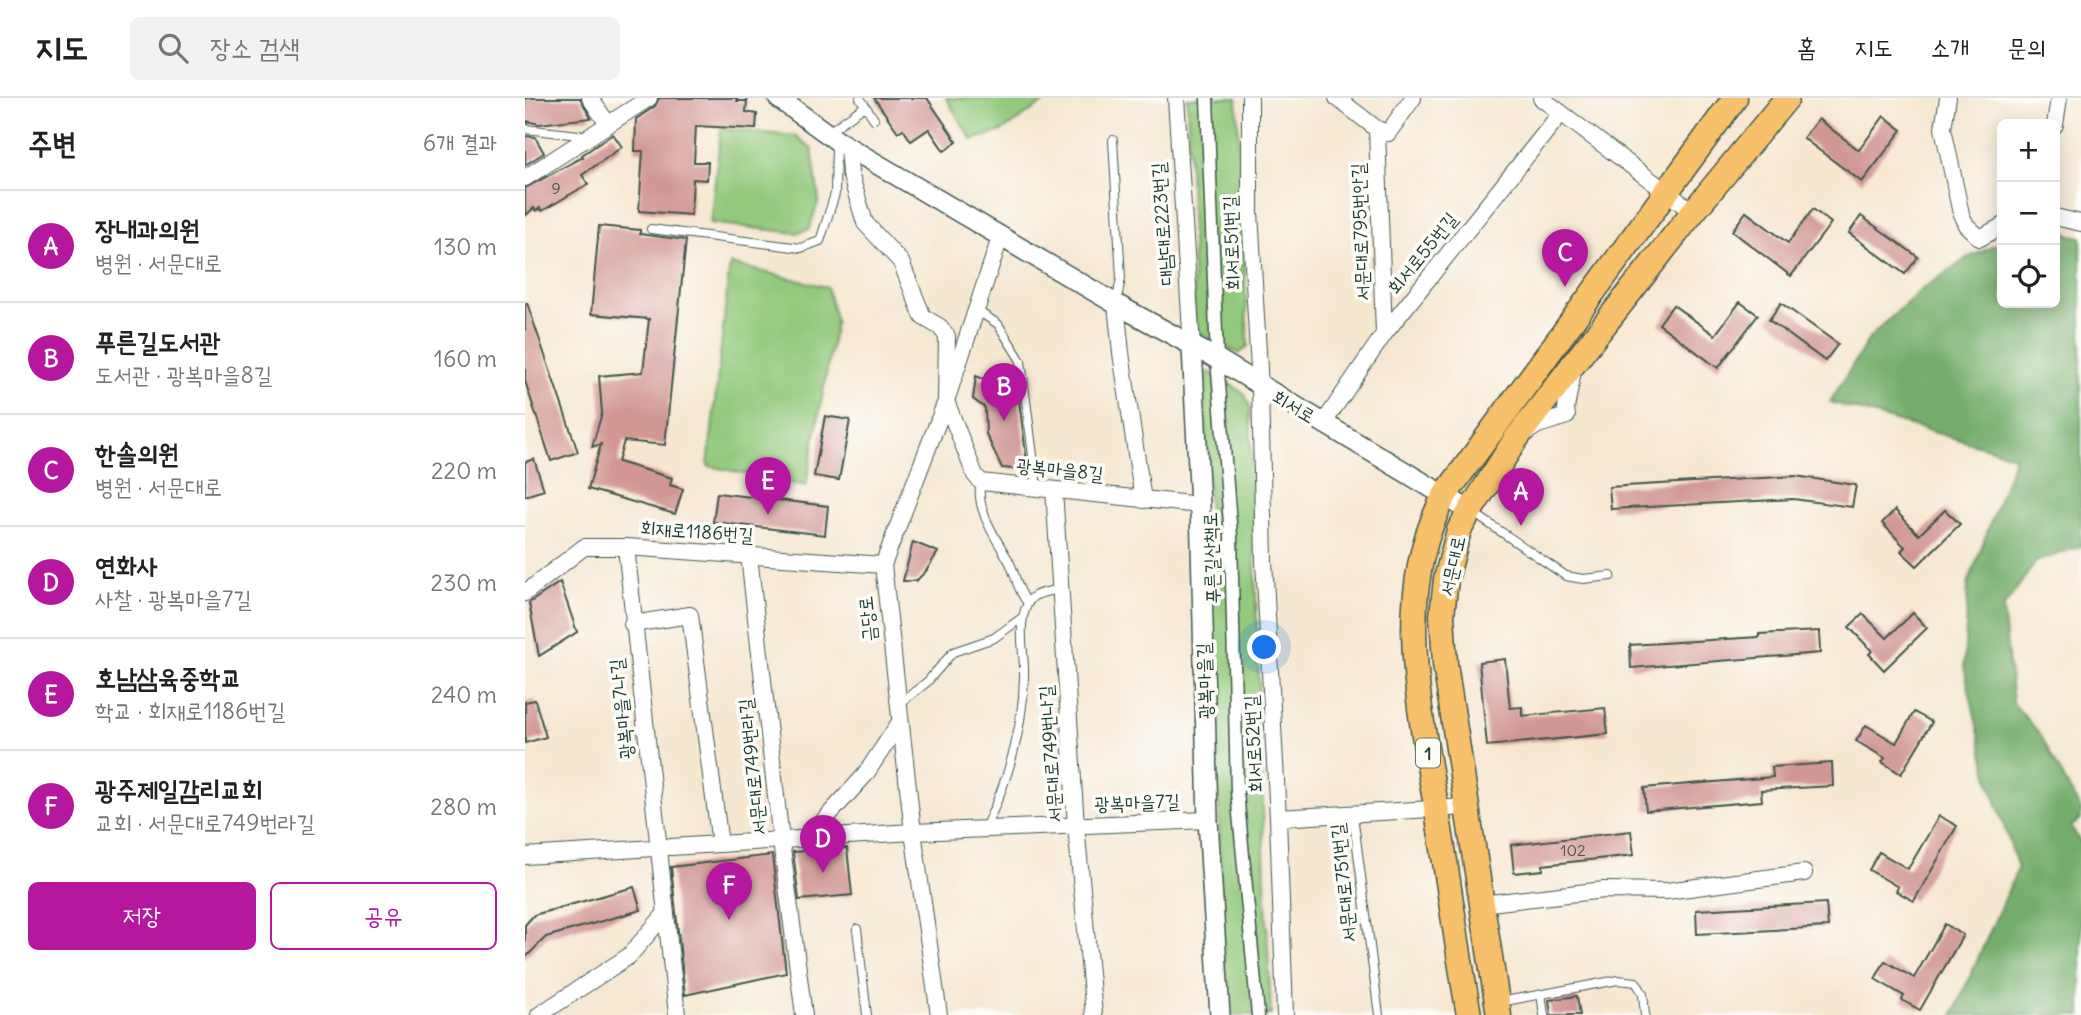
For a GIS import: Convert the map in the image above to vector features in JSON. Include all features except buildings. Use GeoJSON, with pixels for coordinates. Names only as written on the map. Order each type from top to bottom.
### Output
{"type":"FeatureCollection","features":[{"type":"Feature","properties":{"kind":"main road","name":"서문대로"},"geometry":{"type":"LineString","coordinates":[[1469,1015],[1417,674],[1415,615],[1421,554],[1426,534],[1445,495],[1735,98]]}},
{"type":"Feature","properties":{"kind":"main road","name":"서문대로"},"geometry":{"type":"LineString","coordinates":[[1498,1009],[1445,664],[1442,615],[1446,579],[1459,530],[1517,439],[1575,362],[1692,212],[1787,98]]}},
{"type":"Feature","properties":{"kind":"street"},"geometry":{"type":"LineString","coordinates":[[590,98],[608,124]]}},
{"type":"Feature","properties":{"kind":"street"},"geometry":{"type":"LineString","coordinates":[[525,178],[649,98]]}},
{"type":"Feature","properties":{"kind":"street","name":"회서로"},"geometry":{"type":"LineString","coordinates":[[778,98],[837,140],[1116,304],[1217,359],[1470,510]]}},
{"type":"Feature","properties":{"kind":"street","name":"대남대로223번길"},"geometry":{"type":"LineString","coordinates":[[1176,98],[1192,347]]}},
{"type":"Feature","properties":{"kind":"street","name":"푸른길산책로"},"geometry":{"type":"LineString","coordinates":[[1207,98],[1217,359],[1231,536],[1237,792],[1258,1015]]}},
{"type":"Feature","properties":{"kind":"street","name":"회서로51번길"},"geometry":{"type":"LineString","coordinates":[[1250,98],[1250,212],[1260,387]]}},
{"type":"Feature","properties":{"kind":"street"},"geometry":{"type":"LineString","coordinates":[[1337,98],[1377,130],[1388,133],[1413,98]]}},
{"type":"Feature","properties":{"kind":"street"},"geometry":{"type":"LineString","coordinates":[[1541,98],[1692,212]]}},
{"type":"Feature","properties":{"kind":"street"},"geometry":{"type":"LineString","coordinates":[[1948,98],[1943,128],[1961,214],[1966,225],[1980,238],[1997,229]]}},
{"type":"Feature","properties":{"kind":"street"},"geometry":{"type":"LineString","coordinates":[[2056,119],[2059,98]]}},
{"type":"Feature","properties":{"kind":"street","name":"회서로55번길"},"geometry":{"type":"LineString","coordinates":[[1323,424],[1384,334],[1561,114]]}},
{"type":"Feature","properties":{"kind":"street","name":"서문대로795번안길"},"geometry":{"type":"LineString","coordinates":[[1377,130],[1384,334]]}},
{"type":"Feature","properties":{"kind":"street"},"geometry":{"type":"LineString","coordinates":[[837,140],[865,223],[901,262],[923,317],[940,327],[947,336],[946,401],[978,479]]}},
{"type":"Feature","properties":{"kind":"street"},"geometry":{"type":"LineString","coordinates":[[2060,219],[2081,223]]}},
{"type":"Feature","properties":{"kind":"street","name":"금당로"},"geometry":{"type":"LineString","coordinates":[[939,1015],[913,832],[883,565],[946,401],[1001,235]]}},
{"type":"Feature","properties":{"kind":"street"},"geometry":{"type":"LineString","coordinates":[[1116,304],[1143,500]]}},
{"type":"Feature","properties":{"kind":"street","name":"광복마을길"},"geometry":{"type":"LineString","coordinates":[[1192,347],[1200,505],[1208,820],[1220,1015]]}},
{"type":"Feature","properties":{"kind":"street","name":"회서로52번길"},"geometry":{"type":"LineString","coordinates":[[1260,387],[1264,560],[1285,1015]]}},
{"type":"Feature","properties":{"kind":"street","name":"광복마을8길"},"geometry":{"type":"LineString","coordinates":[[978,479],[1200,505]]}},
{"type":"Feature","properties":{"kind":"street","name":"서문대로749번나길"},"geometry":{"type":"LineString","coordinates":[[1054,490],[1076,826],[1094,1015]]}},
{"type":"Feature","properties":{"kind":"street","name":"회재로1186번길"},"geometry":{"type":"LineString","coordinates":[[525,593],[584,547],[626,547],[883,565]]}},
{"type":"Feature","properties":{"kind":"street","name":"광복마을7나길"},"geometry":{"type":"LineString","coordinates":[[626,547],[632,624],[677,1015]]}},
{"type":"Feature","properties":{"kind":"street","name":"서문대로749번라길"},"geometry":{"type":"LineString","coordinates":[[749,556],[781,841],[804,1015]]}},
{"type":"Feature","properties":{"kind":"street"},"geometry":{"type":"LineString","coordinates":[[632,624],[690,615],[720,844]]}},
{"type":"Feature","properties":{"kind":"street"},"geometry":{"type":"LineString","coordinates":[[807,839],[865,775],[900,722]]}},
{"type":"Feature","properties":{"kind":"street","name":"서문대로751번길"},"geometry":{"type":"LineString","coordinates":[[1353,814],[1466,807]]}},
{"type":"Feature","properties":{"kind":"street"},"geometry":{"type":"LineString","coordinates":[[1278,818],[1353,814]]}},
{"type":"Feature","properties":{"kind":"street","name":"광복마을7길"},"geometry":{"type":"LineString","coordinates":[[525,856],[913,832],[1208,820]]}},
{"type":"Feature","properties":{"kind":"street"},"geometry":{"type":"LineString","coordinates":[[1481,904],[1604,890],[1666,891],[1804,873]]}},
{"type":"Feature","properties":{"kind":"street"},"geometry":{"type":"LineString","coordinates":[[539,1015],[629,956],[665,914]]}},
{"type":"Feature","properties":{"kind":"lane"},"geometry":{"type":"LineString","coordinates":[[651,229],[801,248],[820,241],[835,194],[837,140],[862,102],[874,119]]}},
{"type":"Feature","properties":{"kind":"lane"},"geometry":{"type":"LineString","coordinates":[[525,130],[591,136]]}},
{"type":"Feature","properties":{"kind":"lane"},"geometry":{"type":"LineString","coordinates":[[1114,141],[1121,278],[1116,304]]}},
{"type":"Feature","properties":{"kind":"lane"},"geometry":{"type":"LineString","coordinates":[[976,310],[998,324],[1021,361],[1037,487]]}},
{"type":"Feature","properties":{"kind":"lane"},"geometry":{"type":"LineString","coordinates":[[978,479],[992,534],[1010,564],[1020,594],[1027,602]]}},
{"type":"Feature","properties":{"kind":"lane"},"geometry":{"type":"LineString","coordinates":[[1470,510],[1566,576],[1583,579],[1611,576]]}},
{"type":"Feature","properties":{"kind":"lane"},"geometry":{"type":"LineString","coordinates":[[985,830],[1010,770],[1017,733],[1024,675],[1021,627],[1027,602],[1034,595],[1061,589]]}},
{"type":"Feature","properties":{"kind":"lane"},"geometry":{"type":"LineString","coordinates":[[898,705],[927,682],[953,652],[994,638],[1023,617]]}},
{"type":"Feature","properties":{"kind":"lane","name":"서문대로751번길"},"geometry":{"type":"LineString","coordinates":[[1353,814],[1378,1015]]}},
{"type":"Feature","properties":{"kind":"lane"},"geometry":{"type":"LineString","coordinates":[[857,929],[867,1015]]}},
{"type":"Feature","properties":{"kind":"lane"},"geometry":{"type":"LineString","coordinates":[[1498,1009],[1541,994],[1618,980],[1636,982],[1643,994],[1645,1015]]}},
{"type":"Feature","properties":{"kind":"lane"},"geometry":{"type":"LineString","coordinates":[[1541,994],[1544,1015]]}},
{"type":"Feature","properties":{"kind":"green space"},"geometry":{"type":"Polygon","coordinates":[[[946,98],[1050,98],[1002,131],[972,140],[946,98]]]}},
{"type":"Feature","properties":{"kind":"green space"},"geometry":{"type":"Polygon","coordinates":[[[1187,98],[1237,98],[1248,346],[1239,354],[1195,330],[1187,98]]]}},
{"type":"Feature","properties":{"kind":"green space"},"geometry":{"type":"Polygon","coordinates":[[[721,129],[796,136],[812,149],[819,200],[809,229],[796,233],[710,223],[721,129]]]}},
{"type":"Feature","properties":{"kind":"green space"},"geometry":{"type":"Polygon","coordinates":[[[2060,232],[2081,237],[2081,546],[2036,562],[2003,608],[2013,703],[2040,734],[2081,810],[2081,819],[2071,827],[2081,843],[2081,1015],[1953,1015],[2018,868],[1990,784],[1964,667],[1968,584],[2015,456],[1830,402],[1870,337],[1922,289],[1969,257],[1997,244],[1997,308],[2060,308],[2060,232]]]}},
{"type":"Feature","properties":{"kind":"green space"},"geometry":{"type":"Polygon","coordinates":[[[730,264],[827,287],[836,321],[806,486],[708,466],[730,264]]]}},
{"type":"Feature","properties":{"kind":"green space"},"geometry":{"type":"Polygon","coordinates":[[[1209,372],[1244,393],[1250,406],[1271,1015],[1226,1015],[1204,375],[1209,372]]]}},
{"type":"Feature","properties":{"kind":"place","name":"한솔의원"},"geometry":{"type":"Point","coordinates":[1565,287]}},
{"type":"Feature","properties":{"kind":"place","name":"푸른길도서관"},"geometry":{"type":"Point","coordinates":[1004,421]}},
{"type":"Feature","properties":{"kind":"place","name":"호남삼육중학교"},"geometry":{"type":"Point","coordinates":[768,515]}},
{"type":"Feature","properties":{"kind":"place","name":"장내과의원"},"geometry":{"type":"Point","coordinates":[1521,526]}},
{"type":"Feature","properties":{"kind":"place","name":"연화사"},"geometry":{"type":"Point","coordinates":[823,873]}},
{"type":"Feature","properties":{"kind":"place","name":"광주제일감리교회"},"geometry":{"type":"Point","coordinates":[729,920]}}]}
